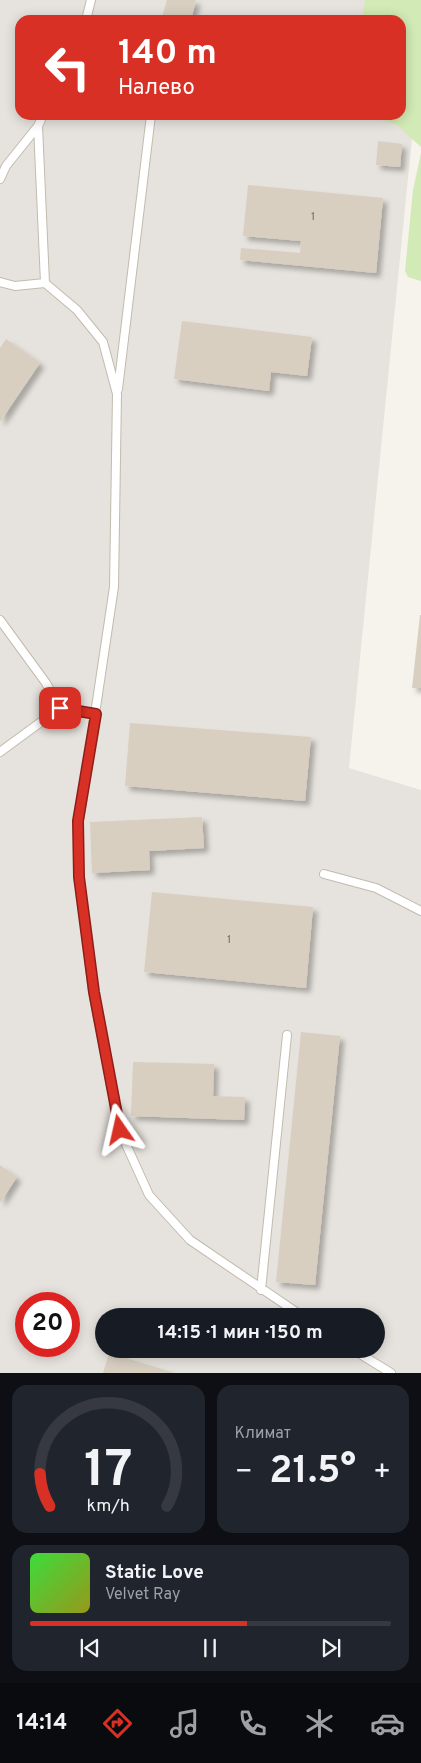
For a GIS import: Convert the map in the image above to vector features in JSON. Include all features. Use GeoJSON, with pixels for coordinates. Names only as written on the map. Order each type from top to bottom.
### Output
{"type":"FeatureCollection","features":[{"type":"Feature","properties":{"kind":"lane"},"geometry":{"type":"LineString","coordinates":[[87,15],[91,0]]}},
{"type":"Feature","properties":{"kind":"lane"},"geometry":{"type":"LineString","coordinates":[[0,179],[6,166],[41,120]]}},
{"type":"Feature","properties":{"kind":"lane"},"geometry":{"type":"LineString","coordinates":[[150,120],[117,394],[114,587],[96,714],[78,821],[79,877],[94,992],[120,1130],[149,1195],[190,1240],[289,1308]]}},
{"type":"Feature","properties":{"kind":"lane"},"geometry":{"type":"LineString","coordinates":[[38,126],[45,283],[76,310],[103,342],[117,394]]}},
{"type":"Feature","properties":{"kind":"lane"},"geometry":{"type":"LineString","coordinates":[[0,282],[15,286],[45,283]]}},
{"type":"Feature","properties":{"kind":"lane"},"geometry":{"type":"LineString","coordinates":[[0,620],[46,683],[60,708]]}},
{"type":"Feature","properties":{"kind":"lane"},"geometry":{"type":"LineString","coordinates":[[0,752],[60,708],[96,714]]}},
{"type":"Feature","properties":{"kind":"lane"},"geometry":{"type":"LineString","coordinates":[[324,874],[376,888],[421,911]]}},
{"type":"Feature","properties":{"kind":"lane"},"geometry":{"type":"LineString","coordinates":[[261,1290],[286,1035]]}},
{"type":"Feature","properties":{"kind":"lane"},"geometry":{"type":"LineString","coordinates":[[367,1358],[391,1373]]}},
{"type":"Feature","properties":{"kind":"shaded area"},"geometry":{"type":"Polygon","coordinates":[[[0,0],[421,0],[421,48],[349,768],[421,790],[421,1373],[0,1373],[0,0]]]}},
{"type":"Feature","properties":{"kind":"green space"},"geometry":{"type":"Polygon","coordinates":[[[365,0],[421,0],[421,147],[397,125],[382,120],[406,120],[406,15],[363,15],[365,0]]]}},
{"type":"Feature","properties":{"kind":"green space"},"geometry":{"type":"Polygon","coordinates":[[[421,153],[421,281],[408,277],[405,271],[413,190],[421,153]]]}},
{"type":"Feature","properties":{"kind":"building"},"geometry":{"type":"Polygon","coordinates":[[[167,0],[196,0],[192,15],[162,15],[167,0]]]}},
{"type":"Feature","properties":{"kind":"building"},"geometry":{"type":"Polygon","coordinates":[[[378,141],[402,144],[400,167],[376,165],[378,141]]]}},
{"type":"Feature","properties":{"kind":"building"},"geometry":{"type":"Polygon","coordinates":[[[248,185],[383,198],[376,273],[240,260],[241,248],[300,253],[301,241],[243,236],[248,185]]]}},
{"type":"Feature","properties":{"kind":"building"},"geometry":{"type":"Polygon","coordinates":[[[182,321],[312,337],[307,376],[271,372],[269,391],[174,379],[182,321]]]}},
{"type":"Feature","properties":{"kind":"building"},"geometry":{"type":"Polygon","coordinates":[[[6,339],[40,363],[0,422],[0,348],[6,339]]]}},
{"type":"Feature","properties":{"kind":"building"},"geometry":{"type":"Polygon","coordinates":[[[420,615],[421,688],[412,688],[420,615]]]}},
{"type":"Feature","properties":{"kind":"building"},"geometry":{"type":"Polygon","coordinates":[[[130,723],[311,737],[305,801],[125,786],[130,723]]]}},
{"type":"Feature","properties":{"kind":"building"},"geometry":{"type":"Polygon","coordinates":[[[202,817],[204,848],[149,851],[150,870],[92,873],[90,822],[202,817]]]}},
{"type":"Feature","properties":{"kind":"building"},"geometry":{"type":"Polygon","coordinates":[[[152,892],[313,907],[306,988],[144,972],[152,892]]]}},
{"type":"Feature","properties":{"kind":"building"},"geometry":{"type":"Polygon","coordinates":[[[301,1032],[340,1036],[315,1285],[276,1282],[301,1032]]]}},
{"type":"Feature","properties":{"kind":"building"},"geometry":{"type":"Polygon","coordinates":[[[133,1062],[214,1064],[213,1096],[245,1097],[244,1120],[131,1116],[133,1062]]]}},
{"type":"Feature","properties":{"kind":"building"},"geometry":{"type":"Polygon","coordinates":[[[0,1165],[17,1177],[0,1203],[0,1165]]]}},
{"type":"Feature","properties":{"kind":"building"},"geometry":{"type":"Polygon","coordinates":[[[108,1358],[126,1358],[175,1373],[103,1373],[108,1358]]]}},
{"type":"Feature","properties":{"kind":"route"},"geometry":{"type":"LineString","coordinates":[[60,708],[96,714],[78,821],[79,877],[94,992],[120,1130]]}}]}
